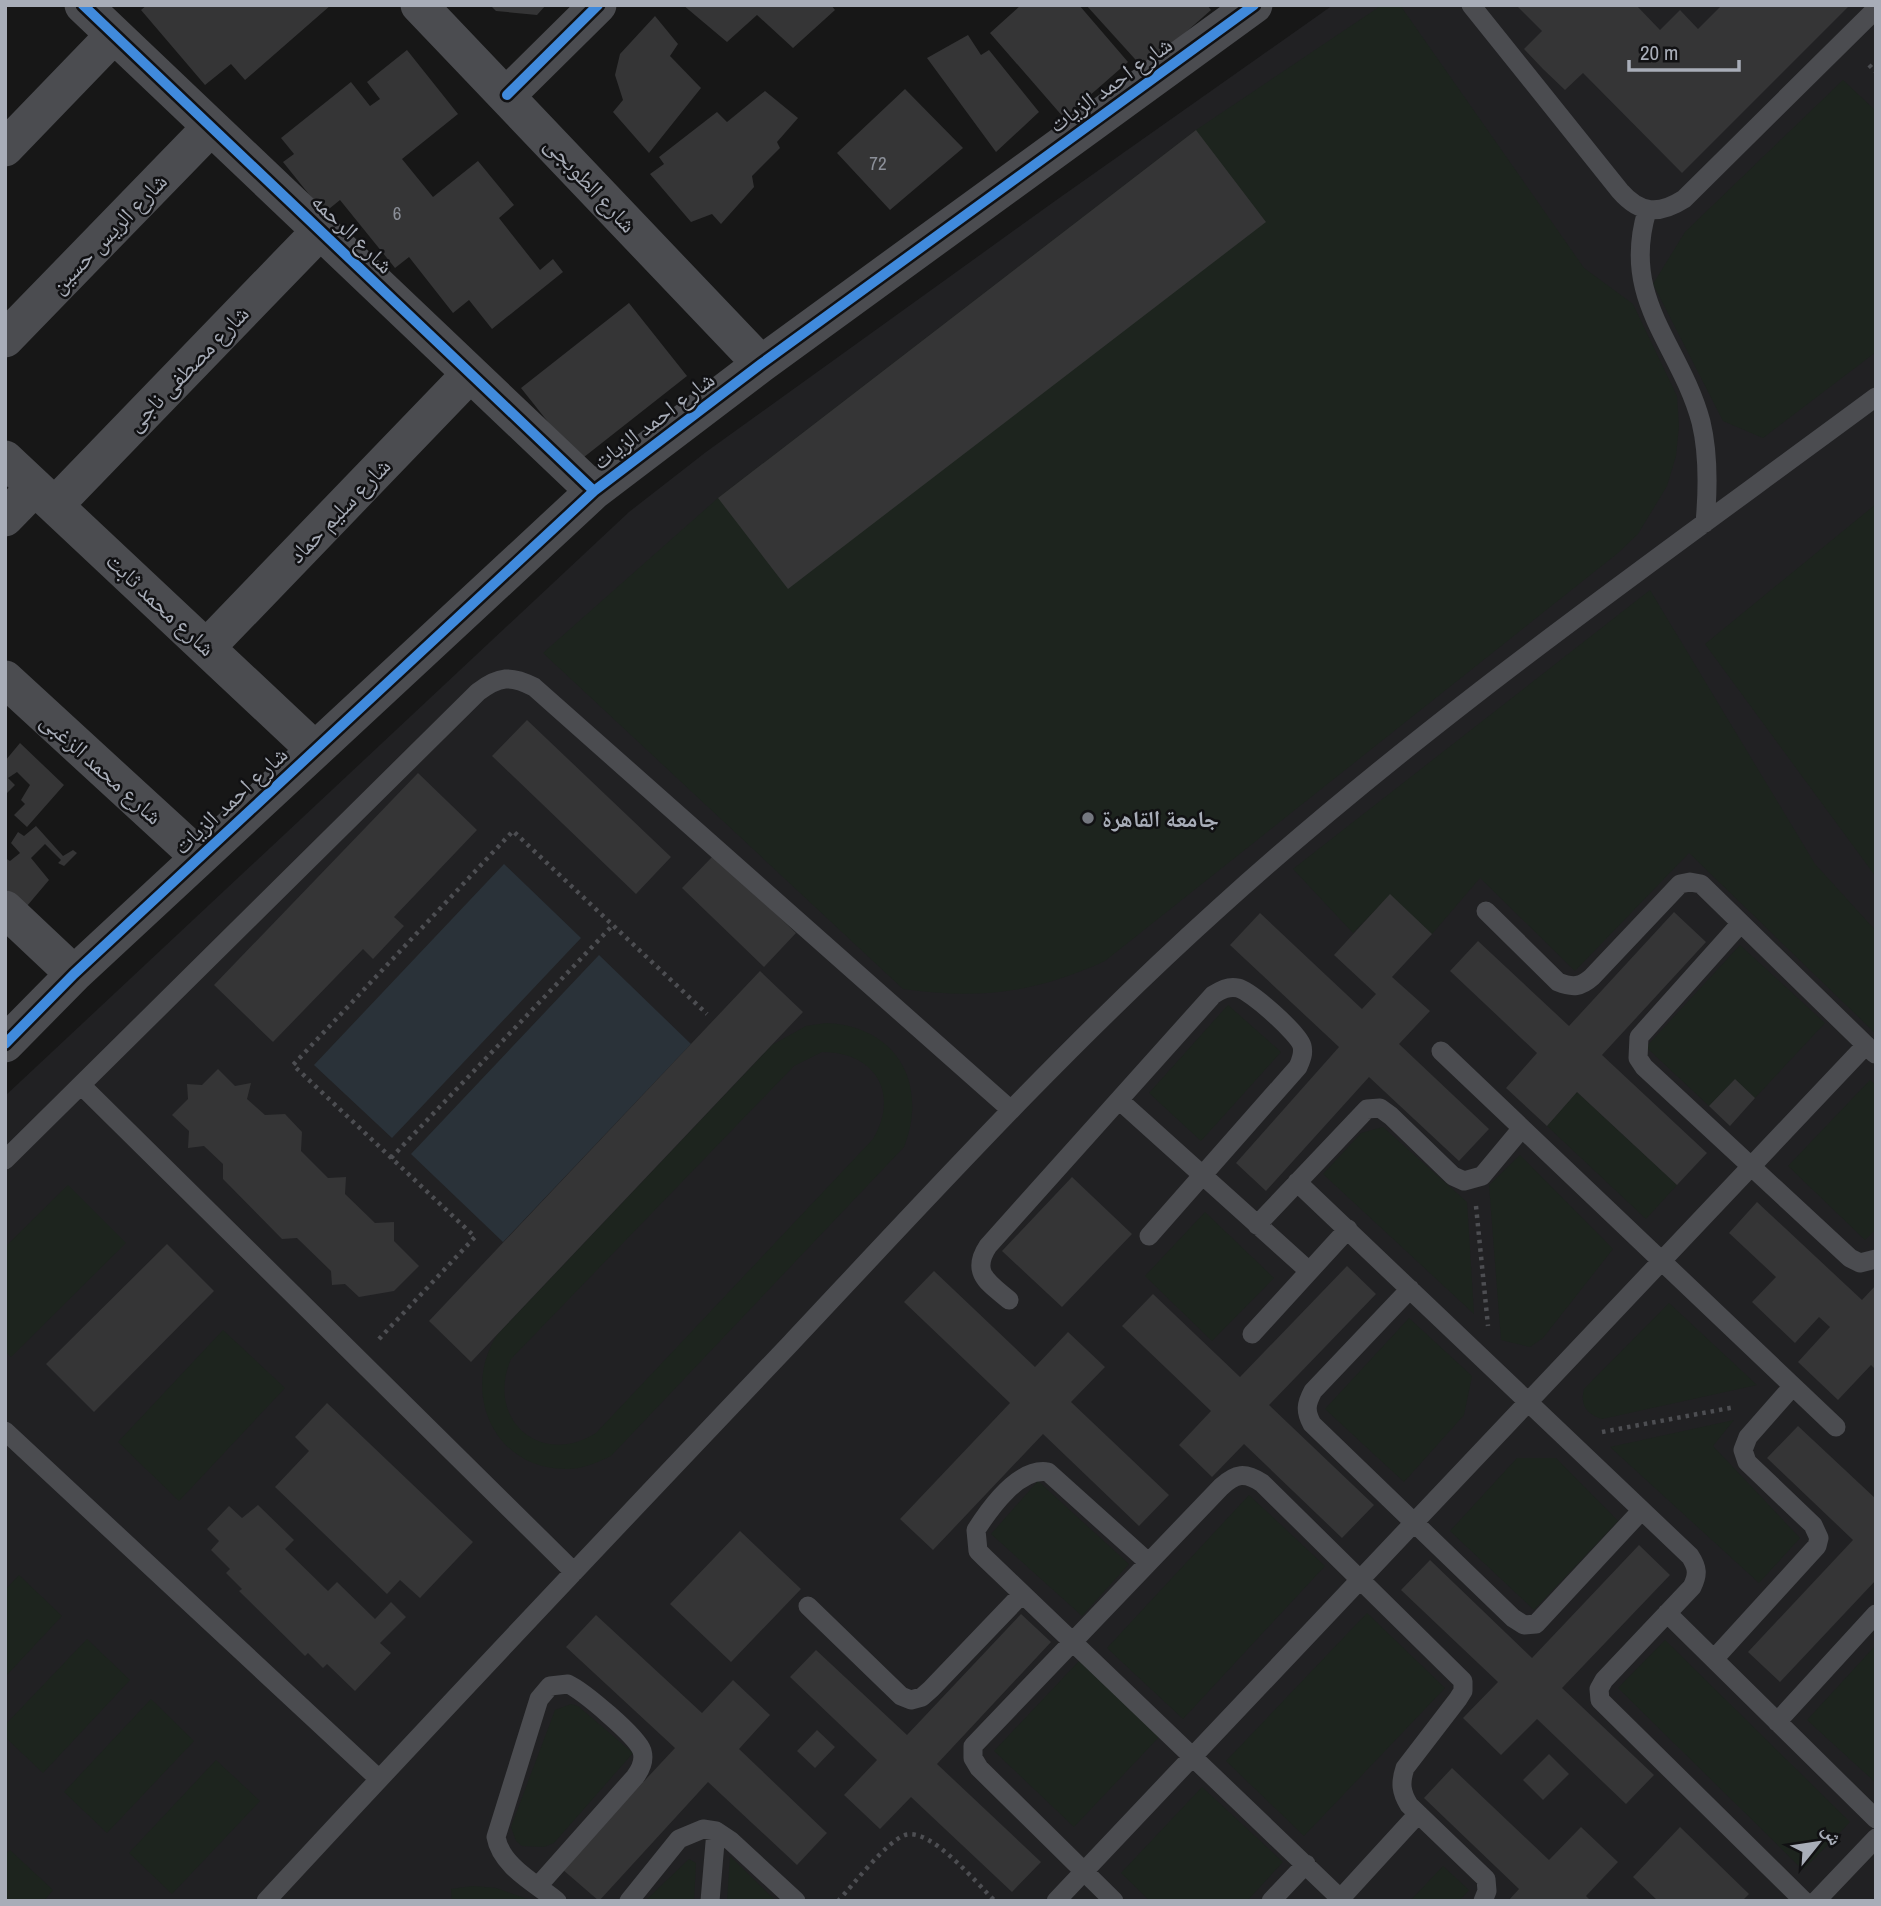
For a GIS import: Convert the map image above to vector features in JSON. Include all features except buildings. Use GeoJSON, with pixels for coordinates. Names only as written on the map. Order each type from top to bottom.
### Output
{"type":"FeatureCollection","features":[{"type":"Feature","properties":{"kind":"street","name":"شارع الرحمه"},"geometry":{"type":"LineString","coordinates":[[83,5],[594,491]]}},
{"type":"Feature","properties":{"kind":"street","name":"شارع الطوبجى"},"geometry":{"type":"LineString","coordinates":[[419,5],[761,364]]}},
{"type":"Feature","properties":{"kind":"street"},"geometry":{"type":"LineString","coordinates":[[507,95],[598,5]]}},
{"type":"Feature","properties":{"kind":"street","name":"شارع احمد الزيات"},"geometry":{"type":"LineString","coordinates":[[5,1044],[74,974],[594,491],[761,364],[1254,5]]}},
{"type":"Feature","properties":{"kind":"street"},"geometry":{"type":"LineString","coordinates":[[5,148],[114,35]]}},
{"type":"Feature","properties":{"kind":"street","name":"شارع الريس حسين"},"geometry":{"type":"LineString","coordinates":[[5,339],[211,127]]}},
{"type":"Feature","properties":{"kind":"street","name":"شارع مصطفى ناجى"},"geometry":{"type":"LineString","coordinates":[[5,518],[45,496],[320,231]]}},
{"type":"Feature","properties":{"kind":"street","name":"شارع سليم حماد"},"geometry":{"type":"LineString","coordinates":[[207,647],[470,374]]}},
{"type":"Feature","properties":{"kind":"street","name":"شارع محمد ثابت"},"geometry":{"type":"LineString","coordinates":[[5,459],[315,750]]}},
{"type":"Feature","properties":{"kind":"street","name":"شارع محمد الزغبى"},"geometry":{"type":"LineString","coordinates":[[5,679],[199,857]]}},
{"type":"Feature","properties":{"kind":"street"},"geometry":{"type":"LineString","coordinates":[[5,909],[74,974]]}},
{"type":"Feature","properties":{"kind":"lane"},"geometry":{"type":"LineString","coordinates":[[1471,5],[1626,198],[1647,211],[1667,210],[1684,199],[1876,9]]}},
{"type":"Feature","properties":{"kind":"lane"},"geometry":{"type":"LineString","coordinates":[[1647,211],[1640,241],[1639,272],[1652,311],[1700,421],[1707,474],[1705,523]]}},
{"type":"Feature","properties":{"kind":"lane"},"geometry":{"type":"LineString","coordinates":[[266,1901],[1011,1110],[1169,954],[1342,801],[1612,588],[1876,397]]}},
{"type":"Feature","properties":{"kind":"lane"},"geometry":{"type":"LineString","coordinates":[[5,1160],[478,692],[494,679],[515,677],[534,687],[1011,1110]]}},
{"type":"Feature","properties":{"kind":"lane"},"geometry":{"type":"LineString","coordinates":[[1056,1901],[1751,1167],[1871,1050],[1701,884],[1680,884],[1583,985],[1570,987],[1558,982],[1486,911]]}},
{"type":"Feature","properties":{"kind":"lane"},"geometry":{"type":"LineString","coordinates":[[1741,923],[1639,1037],[1638,1058],[1644,1067],[1850,1258],[1860,1263],[1876,1259]]}},
{"type":"Feature","properties":{"kind":"lane"},"geometry":{"type":"LineString","coordinates":[[1009,1300],[987,1281],[980,1269],[980,1258],[1213,995],[1224,988],[1237,987],[1249,993],[1294,1034],[1301,1044],[1303,1056],[1298,1068],[1149,1236]]}},
{"type":"Feature","properties":{"kind":"lane"},"geometry":{"type":"LineString","coordinates":[[1441,1051],[1662,1261],[1788,1392],[1836,1427]]}},
{"type":"Feature","properties":{"kind":"lane"},"geometry":{"type":"LineString","coordinates":[[81,1085],[574,1572]]}},
{"type":"Feature","properties":{"kind":"lane"},"geometry":{"type":"LineString","coordinates":[[1119,1100],[1309,1272]]}},
{"type":"Feature","properties":{"kind":"lane"},"geometry":{"type":"LineString","coordinates":[[1257,1225],[1356,1117],[1367,1109],[1380,1108],[1453,1176],[1464,1181],[1482,1176],[1522,1128]]}},
{"type":"Feature","properties":{"kind":"lane"},"geometry":{"type":"LineString","coordinates":[[1297,1182],[1567,1438],[1696,1565],[1697,1577],[1692,1587],[1604,1679],[1599,1689],[1600,1700],[1804,1901]]}},
{"type":"Feature","properties":{"kind":"lane"},"geometry":{"type":"LineString","coordinates":[[1252,1334],[1348,1229]]}},
{"type":"Feature","properties":{"kind":"lane"},"geometry":{"type":"LineString","coordinates":[[1409,1289],[1313,1391],[1307,1402],[1307,1413],[1312,1424],[1513,1618],[1524,1625],[1536,1624],[1546,1616],[1642,1511]]}},
{"type":"Feature","properties":{"kind":"lane"},"geometry":{"type":"LineString","coordinates":[[1714,1659],[1817,1546],[1819,1538],[1813,1525],[1744,1456],[1743,1450],[1748,1437],[1788,1392]]}},
{"type":"Feature","properties":{"kind":"lane"},"geometry":{"type":"LineString","coordinates":[[5,1431],[379,1779]]}},
{"type":"Feature","properties":{"kind":"lane"},"geometry":{"type":"LineString","coordinates":[[1148,1562],[1048,1472],[1029,1472],[981,1522],[975,1541],[978,1551],[1022,1594],[1342,1899],[1417,1815]]}},
{"type":"Feature","properties":{"kind":"lane"},"geometry":{"type":"LineString","coordinates":[[1114,1901],[979,1768],[973,1758],[973,1746],[1233,1476],[1249,1474],[1262,1483],[1361,1578],[1463,1681],[1463,1691],[1458,1699],[1405,1768],[1401,1780],[1402,1794],[1417,1815],[1486,1879],[1487,1891],[1483,1901]]}},
{"type":"Feature","properties":{"kind":"lane"},"geometry":{"type":"LineString","coordinates":[[808,1606],[901,1696],[911,1700],[922,1697],[1022,1594]]}},
{"type":"Feature","properties":{"kind":"lane"},"geometry":{"type":"LineString","coordinates":[[1667,1614],[1876,1819]]}},
{"type":"Feature","properties":{"kind":"lane"},"geometry":{"type":"LineString","coordinates":[[1777,1722],[1876,1614]]}},
{"type":"Feature","properties":{"kind":"lane"},"geometry":{"type":"LineString","coordinates":[[538,1886],[635,1777],[643,1763],[643,1756],[636,1742],[568,1684],[550,1686],[539,1699],[498,1828],[498,1845],[502,1853],[538,1886],[556,1901]]}},
{"type":"Feature","properties":{"kind":"lane"},"geometry":{"type":"LineString","coordinates":[[629,1901],[679,1839],[703,1829],[716,1831],[796,1901]]}},
{"type":"Feature","properties":{"kind":"lane"},"geometry":{"type":"LineString","coordinates":[[710,1901],[716,1831]]}},
{"type":"Feature","properties":{"kind":"lane"},"geometry":{"type":"LineString","coordinates":[[1816,1901],[1876,1838]]}},
{"type":"Feature","properties":{"kind":"lane"},"geometry":{"type":"LineString","coordinates":[[1271,1901],[1306,1864]]}},
{"type":"Feature","properties":{"kind":"path"},"geometry":{"type":"LineString","coordinates":[[1869,65],[1876,72]]}},
{"type":"Feature","properties":{"kind":"path"},"geometry":{"type":"LineString","coordinates":[[359,1360],[475,1237],[293,1065],[513,831],[707,1014]]}},
{"type":"Feature","properties":{"kind":"path"},"geometry":{"type":"LineString","coordinates":[[391,1158],[613,925]]}},
{"type":"Feature","properties":{"kind":"path"},"geometry":{"type":"LineString","coordinates":[[1473,1180],[1488,1323],[1482,1358]]}},
{"type":"Feature","properties":{"kind":"path"},"geometry":{"type":"LineString","coordinates":[[1567,1438],[1788,1392]]}},
{"type":"Feature","properties":{"kind":"path"},"geometry":{"type":"LineString","coordinates":[[838,1901],[892,1844],[905,1835],[920,1834],[934,1842],[995,1901]]}},
{"type":"Feature","properties":{"kind":"shaded area","name":"جامعة القاهرة"},"geometry":{"type":"Polygon","coordinates":[[[1333,5],[1876,5],[1876,1901],[5,1901],[5,1096],[629,512],[706,452],[1333,5]]]}},
{"type":"Feature","properties":{"kind":"shaded area"},"geometry":{"type":"Polygon","coordinates":[[[1382,5],[1400,5],[1584,268],[1633,304],[1677,396],[1679,426],[1676,456],[1667,486],[1638,534],[1618,553],[1105,961],[1055,980],[1006,991],[957,994],[903,989],[543,653],[718,498],[1196,130],[1382,5]]]}},
{"type":"Feature","properties":{"kind":"shaded area"},"geometry":{"type":"Polygon","coordinates":[[[1843,80],[1876,111],[1876,352],[1763,438],[1723,421],[1653,284],[1685,232],[1843,80]]]}},
{"type":"Feature","properties":{"kind":"shaded area"},"geometry":{"type":"Polygon","coordinates":[[[1876,504],[1876,877],[1705,644],[1876,504]]]}},
{"type":"Feature","properties":{"kind":"shaded area"},"geometry":{"type":"Polygon","coordinates":[[[1650,590],[1815,864],[1876,931],[1876,1034],[1689,853],[1575,971],[1480,878],[1432,934],[1390,895],[1353,933],[1293,869],[1650,590]]]}},
{"type":"Feature","properties":{"kind":"shaded area"},"geometry":{"type":"Polygon","coordinates":[[[504,864],[581,938],[392,1138],[314,1065],[504,864]]]}},
{"type":"Feature","properties":{"kind":"shaded area"},"geometry":{"type":"Polygon","coordinates":[[[1740,945],[1825,1023],[1755,1098],[1735,1079],[1709,1106],[1646,1047],[1740,945]]]}},
{"type":"Feature","properties":{"kind":"shaded area"},"geometry":{"type":"Polygon","coordinates":[[[599,955],[691,1044],[503,1242],[411,1154],[599,955]]]}},
{"type":"Feature","properties":{"kind":"shaded area"},"geometry":{"type":"Polygon","coordinates":[[[1228,1005],[1281,1052],[1201,1141],[1149,1093],[1228,1005]]]}},
{"type":"Feature","properties":{"kind":"shaded area"},"geometry":{"type":"Polygon","coordinates":[[[826,1023],[850,1027],[871,1035],[888,1047],[901,1062],[909,1080],[912,1101],[911,1123],[904,1147],[611,1456],[570,1469],[544,1466],[522,1457],[504,1443],[491,1425],[484,1404],[482,1381],[486,1358],[497,1335],[772,1045],[806,1026],[826,1023]],[[822,1052],[794,1066],[511,1359],[505,1381],[505,1401],[512,1418],[523,1432],[538,1441],[555,1445],[575,1442],[596,1433],[873,1139],[881,1122],[883,1091],[878,1078],[869,1067],[841,1054],[822,1052]]]}},
{"type":"Feature","properties":{"kind":"shaded area"},"geometry":{"type":"Polygon","coordinates":[[[1870,1080],[1876,1085],[1876,1229],[1865,1240],[1788,1166],[1870,1080]]]}},
{"type":"Feature","properties":{"kind":"shaded area"},"geometry":{"type":"Polygon","coordinates":[[[1577,1092],[1677,1185],[1646,1219],[1547,1126],[1577,1092]]]}},
{"type":"Feature","properties":{"kind":"shaded area"},"geometry":{"type":"Polygon","coordinates":[[[1383,1127],[1467,1202],[1474,1314],[1323,1174],[1361,1133],[1383,1127]]]}},
{"type":"Feature","properties":{"kind":"shaded area"},"geometry":{"type":"Polygon","coordinates":[[[1520,1155],[1613,1249],[1543,1338],[1530,1347],[1501,1340],[1489,1185],[1520,1155]]]}},
{"type":"Feature","properties":{"kind":"shaded area"},"geometry":{"type":"Polygon","coordinates":[[[68,1185],[126,1243],[11,1357],[5,1351],[5,1247],[68,1185]]]}},
{"type":"Feature","properties":{"kind":"shaded area"},"geometry":{"type":"Polygon","coordinates":[[[1205,1212],[1274,1278],[1212,1341],[1145,1276],[1205,1212]]]}},
{"type":"Feature","properties":{"kind":"shaded area"},"geometry":{"type":"Polygon","coordinates":[[[1669,1303],[1757,1385],[1602,1419],[1592,1414],[1584,1404],[1584,1389],[1669,1303]]]}},
{"type":"Feature","properties":{"kind":"shaded area"},"geometry":{"type":"Polygon","coordinates":[[[1409,1318],[1472,1376],[1464,1415],[1404,1482],[1325,1409],[1409,1318]]]}},
{"type":"Feature","properties":{"kind":"shaded area"},"geometry":{"type":"Polygon","coordinates":[[[223,1330],[285,1388],[179,1501],[118,1442],[223,1330]]]}},
{"type":"Feature","properties":{"kind":"shaded area"},"geometry":{"type":"Polygon","coordinates":[[[1734,1420],[1713,1446],[1800,1538],[1759,1583],[1610,1447],[1734,1420]]]}},
{"type":"Feature","properties":{"kind":"shaded area"},"geometry":{"type":"Polygon","coordinates":[[[1517,1458],[1556,1458],[1618,1521],[1534,1610],[1450,1531],[1517,1458]]]}},
{"type":"Feature","properties":{"kind":"shaded area"},"geometry":{"type":"Polygon","coordinates":[[[1038,1481],[1129,1564],[1082,1616],[991,1534],[1038,1481]]]}},
{"type":"Feature","properties":{"kind":"shaded area"},"geometry":{"type":"Polygon","coordinates":[[[1249,1495],[1325,1566],[1183,1719],[1107,1648],[1249,1495]]]}},
{"type":"Feature","properties":{"kind":"shaded area"},"geometry":{"type":"Polygon","coordinates":[[[19,1575],[62,1616],[5,1677],[5,1590],[19,1575]]]}},
{"type":"Feature","properties":{"kind":"shaded area"},"geometry":{"type":"Polygon","coordinates":[[[1367,1613],[1445,1688],[1304,1836],[1226,1761],[1367,1613]]]}},
{"type":"Feature","properties":{"kind":"shaded area"},"geometry":{"type":"Polygon","coordinates":[[[87,1639],[130,1680],[43,1773],[5,1737],[5,1725],[87,1639]]]}},
{"type":"Feature","properties":{"kind":"shaded area"},"geometry":{"type":"Polygon","coordinates":[[[1665,1640],[1850,1822],[1803,1870],[1618,1688],[1665,1640]]]}},
{"type":"Feature","properties":{"kind":"shaded area"},"geometry":{"type":"Polygon","coordinates":[[[1876,1645],[1876,1783],[1807,1720],[1876,1645]]]}},
{"type":"Feature","properties":{"kind":"shaded area"},"geometry":{"type":"Polygon","coordinates":[[[1079,1661],[1159,1737],[1074,1827],[994,1751],[1079,1661]]]}},
{"type":"Feature","properties":{"kind":"shaded area"},"geometry":{"type":"Polygon","coordinates":[[[151,1699],[194,1741],[107,1833],[64,1792],[151,1699]]]}},
{"type":"Feature","properties":{"kind":"shaded area"},"geometry":{"type":"Polygon","coordinates":[[[571,1704],[578,1706],[633,1753],[554,1843],[544,1847],[522,1846],[516,1841],[511,1827],[555,1710],[571,1704]]]}},
{"type":"Feature","properties":{"kind":"shaded area"},"geometry":{"type":"Polygon","coordinates":[[[216,1760],[260,1801],[172,1894],[129,1853],[216,1760]]]}},
{"type":"Feature","properties":{"kind":"shaded area"},"geometry":{"type":"Polygon","coordinates":[[[1202,1787],[1283,1862],[1247,1901],[1150,1901],[1121,1873],[1202,1787]]]}},
{"type":"Feature","properties":{"kind":"shaded area"},"geometry":{"type":"Polygon","coordinates":[[[10,1850],[53,1890],[44,1901],[5,1901],[5,1854],[10,1850]]]}},
{"type":"Feature","properties":{"kind":"shaded area"},"geometry":{"type":"Polygon","coordinates":[[[730,1856],[776,1901],[727,1901],[730,1856]]]}},
{"type":"Feature","properties":{"kind":"shaded area"},"geometry":{"type":"Polygon","coordinates":[[[689,1859],[696,1863],[694,1901],[645,1901],[689,1859]]]}},
{"type":"Feature","properties":{"kind":"shaded area"},"geometry":{"type":"Polygon","coordinates":[[[1443,1866],[1469,1890],[1459,1901],[1410,1901],[1443,1866]]]}},
{"type":"Feature","properties":{"kind":"shaded area"},"geometry":{"type":"Polygon","coordinates":[[[473,1886],[496,1888],[533,1901],[452,1901],[451,1889],[473,1886]]]}},
{"type":"Feature","properties":{"kind":"cycle path"},"geometry":{"type":"LineString","coordinates":[[83,5],[594,491]]}},
{"type":"Feature","properties":{"kind":"cycle path"},"geometry":{"type":"LineString","coordinates":[[507,95],[598,5]]}},
{"type":"Feature","properties":{"kind":"cycle path"},"geometry":{"type":"LineString","coordinates":[[5,1044],[74,974],[594,491],[761,364],[1254,5]]}},
{"type":"Feature","properties":{"kind":"place","name":"جامعة القاهرة"},"geometry":{"type":"Point","coordinates":[1088,818]}}]}
